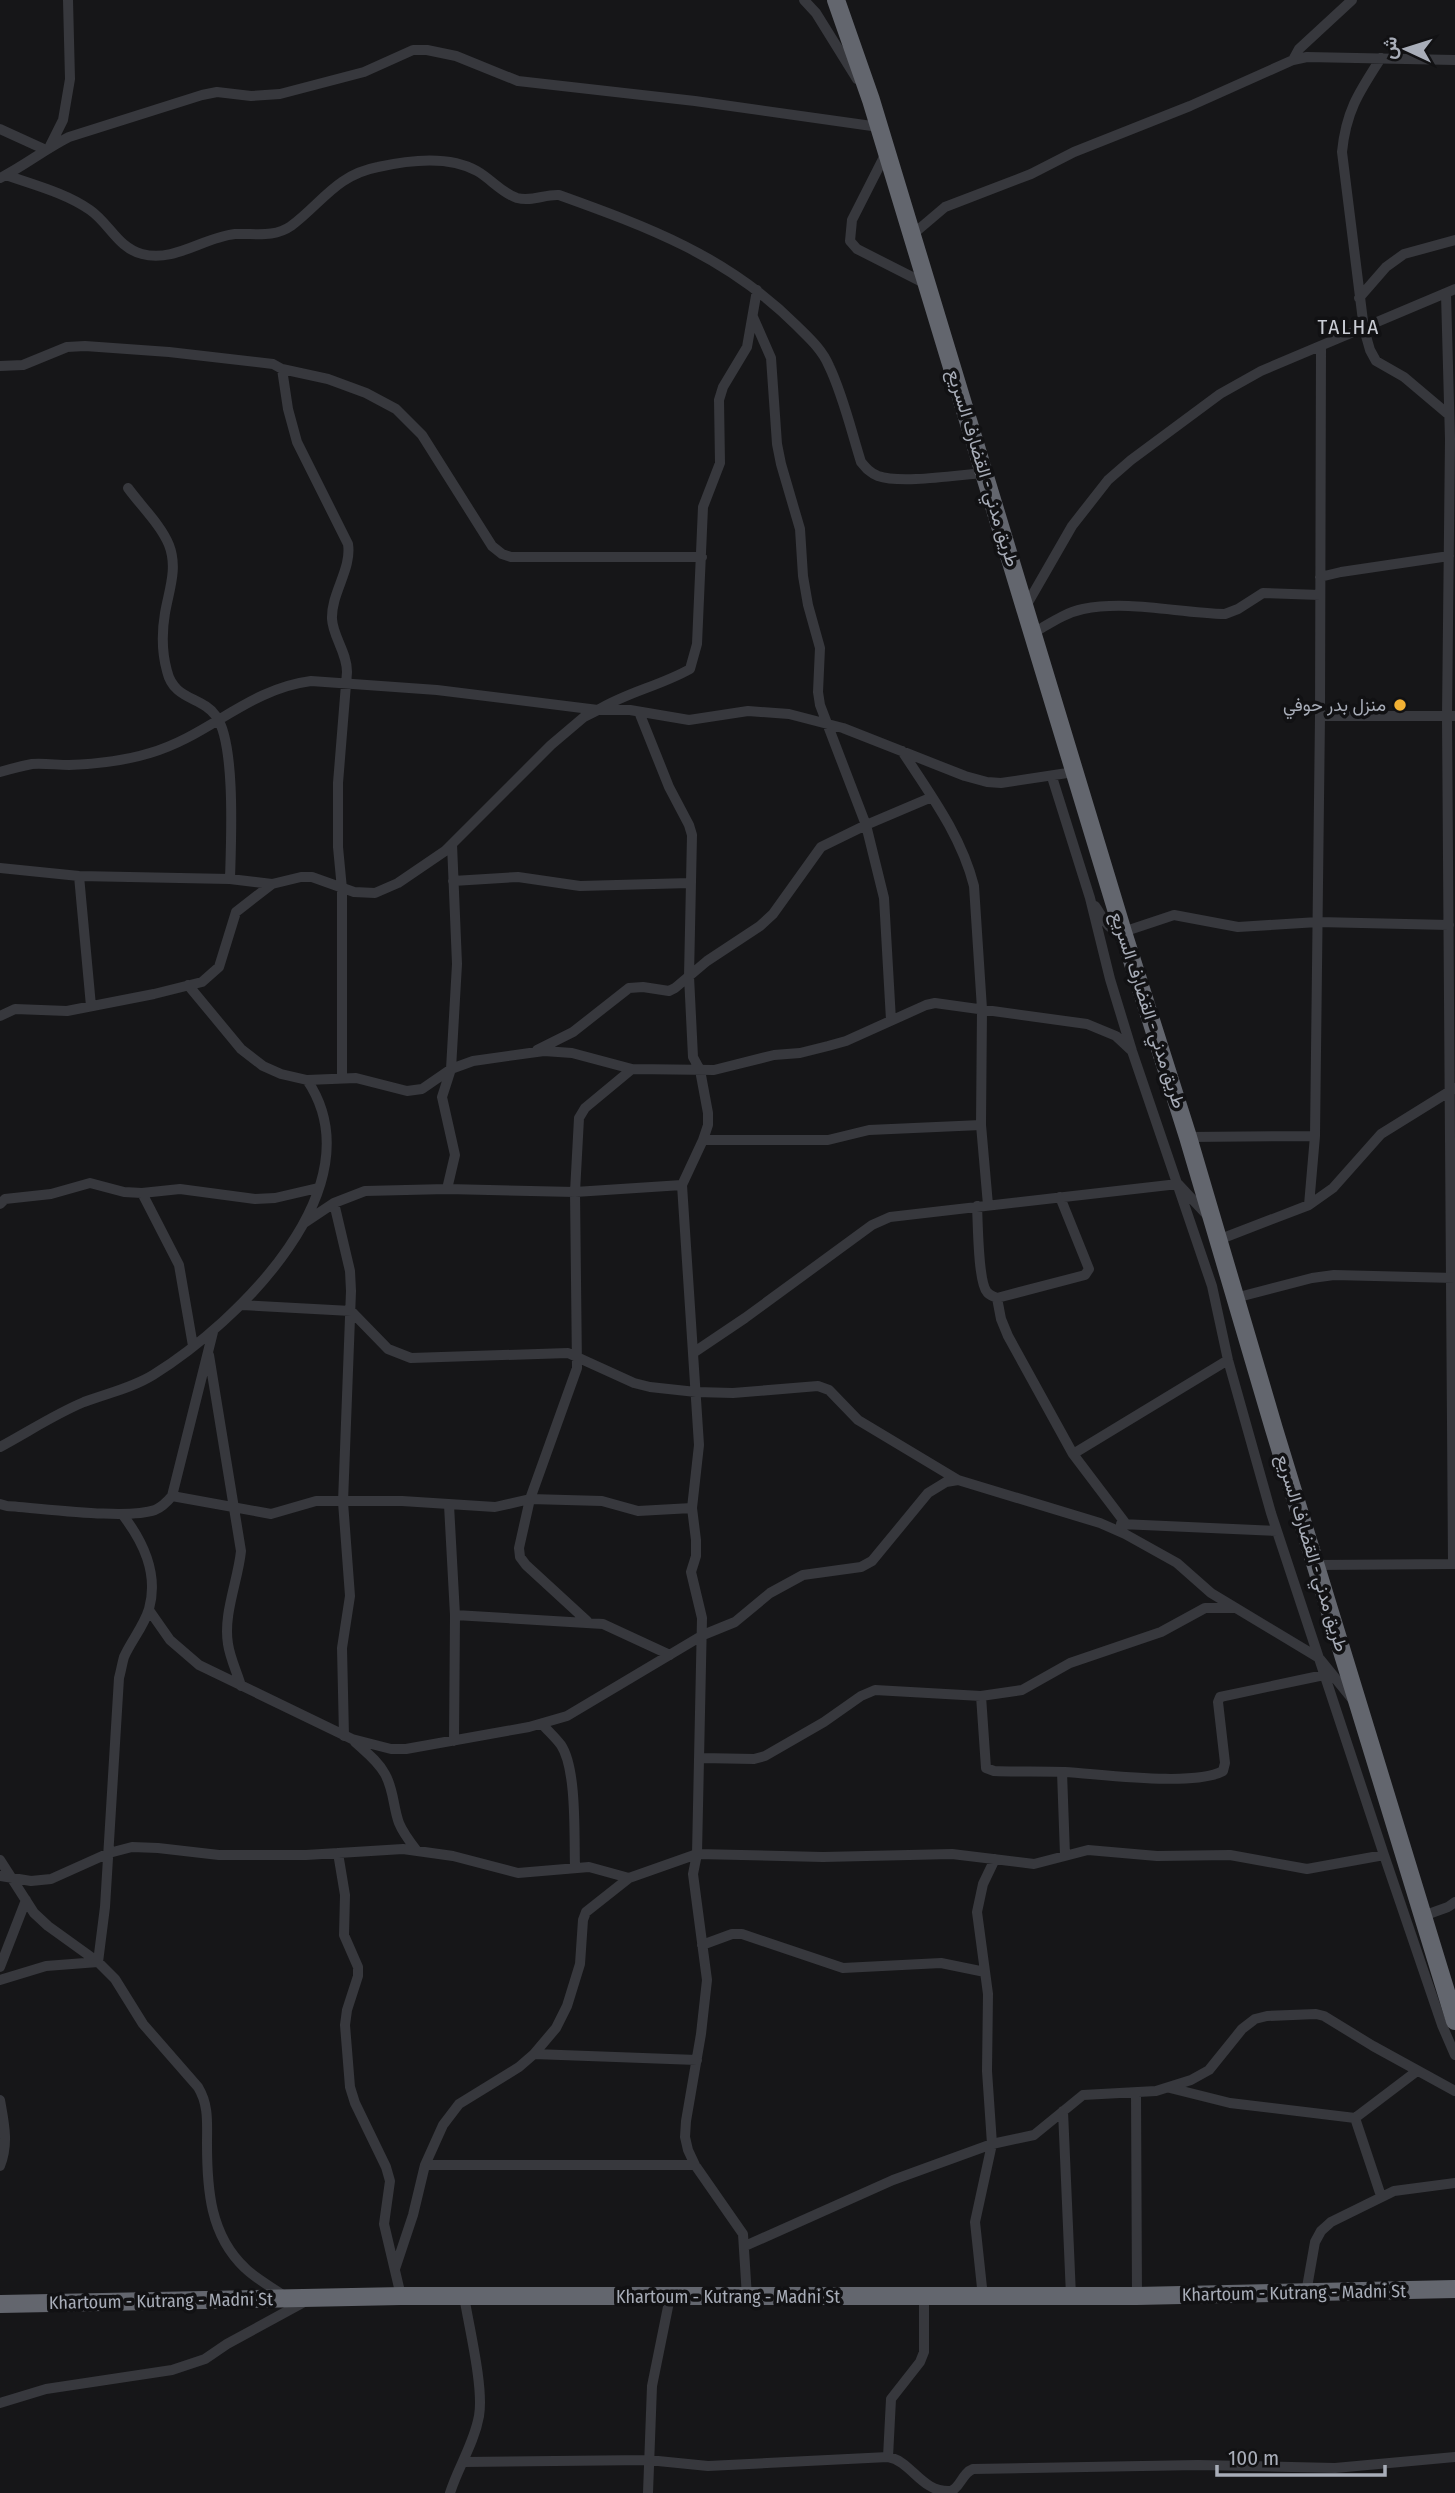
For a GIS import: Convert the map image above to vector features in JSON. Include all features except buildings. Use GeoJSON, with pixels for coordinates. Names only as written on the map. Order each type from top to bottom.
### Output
{"type":"FeatureCollection","features":[{"type":"Feature","properties":{"kind":"highway","name":"طريق مدني - القضارف السريع"},"geometry":{"type":"LineString","coordinates":[[836,0],[880,127],[1455,2021]]}},
{"type":"Feature","properties":{"kind":"highway","name":"Khartoum - Kutrang - Madni St"},"geometry":{"type":"LineString","coordinates":[[0,2304],[401,2296],[1137,2296],[1455,2289]]}},
{"type":"Feature","properties":{"kind":"street"},"geometry":{"type":"LineString","coordinates":[[48,148],[63,120],[70,79],[68,0]]}},
{"type":"Feature","properties":{"kind":"street"},"geometry":{"type":"LineString","coordinates":[[804,0],[816,13],[871,100]]}},
{"type":"Feature","properties":{"kind":"street"},"geometry":{"type":"LineString","coordinates":[[1293,60],[1299,49],[1352,0]]}},
{"type":"Feature","properties":{"kind":"street"},"geometry":{"type":"LineString","coordinates":[[3,177],[69,137],[202,95],[216,92],[251,96],[280,94],[364,72],[413,50],[456,56],[518,81],[695,101],[880,127]]}},
{"type":"Feature","properties":{"kind":"street"},"geometry":{"type":"LineString","coordinates":[[912,235],[945,207],[1031,174],[1074,152],[1190,107],[1293,60],[1307,57],[1455,60]]}},
{"type":"Feature","properties":{"kind":"street"},"geometry":{"type":"LineString","coordinates":[[1381,58],[1349,111],[1343,141],[1344,182],[1364,329],[1376,361],[1404,377],[1449,415]]}},
{"type":"Feature","properties":{"kind":"street"},"geometry":{"type":"LineString","coordinates":[[0,129],[48,148]]}},
{"type":"Feature","properties":{"kind":"street"},"geometry":{"type":"LineString","coordinates":[[887,152],[852,220],[850,241],[857,249],[927,284]]}},
{"type":"Feature","properties":{"kind":"street"},"geometry":{"type":"LineString","coordinates":[[3,177],[78,203],[92,211],[133,251],[144,255],[158,255],[180,252],[233,234],[262,235],[281,232],[333,186],[375,167],[406,162],[455,163],[477,171],[519,198],[531,200],[551,194],[559,195],[629,219],[714,262],[771,300],[822,352],[830,366],[861,462],[869,471],[894,479],[984,473]]}},
{"type":"Feature","properties":{"kind":"street"},"geometry":{"type":"LineString","coordinates":[[1359,298],[1386,267],[1404,254],[1455,240]]}},
{"type":"Feature","properties":{"kind":"street"},"geometry":{"type":"LineString","coordinates":[[0,868],[79,876],[230,879],[272,884],[312,877],[342,889],[375,893],[408,877],[452,845],[551,745],[584,717],[616,699],[690,669],[697,645],[704,507],[720,463],[719,400],[723,387],[747,347],[757,290]]}},
{"type":"Feature","properties":{"kind":"street"},"geometry":{"type":"LineString","coordinates":[[1025,606],[1072,526],[1090,502],[1116,474],[1220,394],[1261,370],[1450,291],[1452,902],[1449,925],[1452,989],[1454,1564],[1317,1565]]}},
{"type":"Feature","properties":{"kind":"street"},"geometry":{"type":"LineString","coordinates":[[753,316],[771,358],[777,444],[800,529],[808,606],[820,648],[818,692],[826,724],[866,825],[884,898],[891,1020]]}},
{"type":"Feature","properties":{"kind":"street"},"geometry":{"type":"LineString","coordinates":[[0,366],[23,365],[67,347],[85,346],[272,364],[282,369],[328,379],[366,393],[396,410],[422,435],[462,502],[492,546],[502,554],[511,557],[702,557]]}},
{"type":"Feature","properties":{"kind":"street"},"geometry":{"type":"LineString","coordinates":[[1309,1205],[1315,1136],[1318,922],[1321,347]]}},
{"type":"Feature","properties":{"kind":"street"},"geometry":{"type":"LineString","coordinates":[[282,369],[289,416],[297,442],[348,544],[349,554],[332,617],[333,628],[347,661],[338,783],[338,847],[342,889],[342,1078]]}},
{"type":"Feature","properties":{"kind":"street"},"geometry":{"type":"LineString","coordinates":[[128,488],[168,543],[174,564],[165,615],[167,672],[172,684],[184,697],[212,710],[219,720],[231,778],[230,879]]}},
{"type":"Feature","properties":{"kind":"street"},"geometry":{"type":"LineString","coordinates":[[1320,577],[1449,556]]}},
{"type":"Feature","properties":{"kind":"street"},"geometry":{"type":"LineString","coordinates":[[1033,633],[1061,617],[1083,609],[1121,607],[1225,614],[1263,593],[1320,594]]}},
{"type":"Feature","properties":{"kind":"street"},"geometry":{"type":"LineString","coordinates":[[0,772],[35,764],[68,765],[129,759],[171,746],[257,697],[291,684],[311,681],[437,690],[598,710],[613,708],[689,720],[748,711],[769,711],[826,724],[965,776],[988,782],[1001,783],[1074,772]]}},
{"type":"Feature","properties":{"kind":"street"},"geometry":{"type":"LineString","coordinates":[[639,712],[666,773],[669,787],[692,835],[689,976],[693,1057],[700,1070],[708,1113],[708,1125],[703,1140],[682,1185],[699,1445],[692,1508],[696,1540],[691,1572],[702,1618],[703,1635],[697,1854],[693,1874],[707,1980],[685,2137],[695,2165],[743,2234],[747,2297]]}},
{"type":"Feature","properties":{"kind":"street"},"geometry":{"type":"LineString","coordinates":[[1320,716],[1451,716]]}},
{"type":"Feature","properties":{"kind":"street"},"geometry":{"type":"LineString","coordinates":[[902,751],[951,826],[969,866],[974,886],[982,1009],[982,1276],[989,1295],[997,1298],[1085,1275],[1090,1269],[1060,1198]]}},
{"type":"Feature","properties":{"kind":"street"},"geometry":{"type":"LineString","coordinates":[[1052,777],[1090,898],[1110,979],[1132,1051],[1212,1286],[1228,1360],[1277,1531],[1384,1855],[1442,2025],[1455,2055]]}},
{"type":"Feature","properties":{"kind":"street"},"geometry":{"type":"LineString","coordinates":[[532,1052],[573,1032],[629,988],[669,991],[773,914],[821,847],[932,797]]}},
{"type":"Feature","properties":{"kind":"street"},"geometry":{"type":"LineString","coordinates":[[447,1189],[455,1155],[442,1097],[451,1069],[457,964],[452,845]]}},
{"type":"Feature","properties":{"kind":"street"},"geometry":{"type":"LineString","coordinates":[[79,876],[91,1006]]}},
{"type":"Feature","properties":{"kind":"street"},"geometry":{"type":"LineString","coordinates":[[453,881],[518,877],[580,886],[690,883]]}},
{"type":"Feature","properties":{"kind":"street"},"geometry":{"type":"LineString","coordinates":[[0,1016],[15,1009],[67,1011],[202,982],[219,967],[236,912],[272,884]]}},
{"type":"Feature","properties":{"kind":"street"},"geometry":{"type":"LineString","coordinates":[[1090,898],[1108,926],[1116,932],[1174,915],[1238,927],[1318,922],[1449,925]]}},
{"type":"Feature","properties":{"kind":"street"},"geometry":{"type":"LineString","coordinates":[[188,985],[242,1049],[263,1066],[281,1074],[307,1080],[356,1077],[407,1091],[422,1088],[451,1069],[473,1061],[532,1052],[565,1051],[632,1069],[725,1068],[846,1041],[935,1003],[1087,1024],[1116,1036],[1132,1051]]}},
{"type":"Feature","properties":{"kind":"street"},"geometry":{"type":"LineString","coordinates":[[587,1621],[526,1565],[520,1557],[519,1548],[530,1499],[574,1379],[578,1355],[575,1192],[579,1118],[584,1108],[632,1069]]}},
{"type":"Feature","properties":{"kind":"street"},"geometry":{"type":"LineString","coordinates":[[0,1447],[82,1403],[129,1387],[153,1375],[214,1331],[270,1274],[304,1223],[318,1188],[326,1156],[326,1129],[321,1107],[307,1080]]}},
{"type":"Feature","properties":{"kind":"street"},"geometry":{"type":"LineString","coordinates":[[1218,1240],[1309,1205],[1333,1188],[1381,1134],[1452,1089]]}},
{"type":"Feature","properties":{"kind":"street"},"geometry":{"type":"LineString","coordinates":[[703,1140],[828,1140],[869,1130],[981,1125]]}},
{"type":"Feature","properties":{"kind":"street"},"geometry":{"type":"LineString","coordinates":[[1188,1137],[1315,1136]]}},
{"type":"Feature","properties":{"kind":"street"},"geometry":{"type":"LineString","coordinates":[[0,1204],[5,1199],[51,1194],[90,1183],[112,1190],[142,1193],[180,1189],[256,1199],[275,1198],[318,1188]]}},
{"type":"Feature","properties":{"kind":"street"},"geometry":{"type":"LineString","coordinates":[[693,1353],[872,1224],[904,1214],[1178,1184]]}},
{"type":"Feature","properties":{"kind":"street"},"geometry":{"type":"LineString","coordinates":[[1178,1184],[1213,1222]]}},
{"type":"Feature","properties":{"kind":"street"},"geometry":{"type":"LineString","coordinates":[[304,1223],[334,1203],[365,1191],[447,1189],[575,1192],[682,1185]]}},
{"type":"Feature","properties":{"kind":"street"},"geometry":{"type":"LineString","coordinates":[[142,1193],[179,1265],[193,1346]]}},
{"type":"Feature","properties":{"kind":"street"},"geometry":{"type":"LineString","coordinates":[[334,1203],[350,1271],[351,1311],[342,1502],[350,1596],[342,1648],[348,1738],[377,1762],[384,1773],[391,1787],[398,1821],[417,1851]]}},
{"type":"Feature","properties":{"kind":"street"},"geometry":{"type":"LineString","coordinates":[[1235,1298],[1334,1275],[1453,1278]]}},
{"type":"Feature","properties":{"kind":"street"},"geometry":{"type":"LineString","coordinates":[[997,1298],[1009,1336],[1073,1454],[1126,1524]]}},
{"type":"Feature","properties":{"kind":"street"},"geometry":{"type":"LineString","coordinates":[[242,1305],[351,1311],[388,1349],[411,1358],[557,1352],[578,1355],[650,1387],[696,1392],[754,1392],[818,1386],[829,1390],[859,1420],[958,1480],[1100,1523],[1177,1563],[1211,1592],[1319,1658],[1360,1709]]}},
{"type":"Feature","properties":{"kind":"street"},"geometry":{"type":"LineString","coordinates":[[0,1504],[122,1514],[153,1510],[172,1496],[214,1331]]}},
{"type":"Feature","properties":{"kind":"street"},"geometry":{"type":"LineString","coordinates":[[208,1352],[241,1551],[228,1625],[228,1643],[241,1686]]}},
{"type":"Feature","properties":{"kind":"street"},"geometry":{"type":"LineString","coordinates":[[1073,1454],[1228,1360]]}},
{"type":"Feature","properties":{"kind":"street"},"geometry":{"type":"LineString","coordinates":[[149,1610],[170,1640],[199,1665],[348,1738],[391,1749],[406,1749],[542,1724],[567,1716],[703,1635],[735,1622],[770,1593],[803,1575],[861,1567],[872,1561],[928,1493],[936,1486],[958,1480]]}},
{"type":"Feature","properties":{"kind":"street"},"geometry":{"type":"LineString","coordinates":[[172,1496],[271,1514],[307,1503],[402,1502],[495,1507],[530,1499],[611,1502],[638,1511],[692,1508]]}},
{"type":"Feature","properties":{"kind":"street"},"geometry":{"type":"LineString","coordinates":[[449,1505],[455,1615],[454,1741]]}},
{"type":"Feature","properties":{"kind":"street"},"geometry":{"type":"LineString","coordinates":[[98,1962],[109,1853],[113,1745],[119,1678],[123,1659],[149,1610],[151,1594],[148,1556],[139,1536],[122,1514]]}},
{"type":"Feature","properties":{"kind":"street"},"geometry":{"type":"LineString","coordinates":[[1100,1523],[1277,1531]]}},
{"type":"Feature","properties":{"kind":"street"},"geometry":{"type":"LineString","coordinates":[[701,1758],[754,1759],[765,1756],[875,1690],[981,1696],[1022,1690],[1070,1663],[1161,1632],[1205,1608],[1222,1606],[1237,1609]]}},
{"type":"Feature","properties":{"kind":"street"},"geometry":{"type":"LineString","coordinates":[[455,1615],[587,1621],[614,1628],[670,1655]]}},
{"type":"Feature","properties":{"kind":"street"},"geometry":{"type":"LineString","coordinates":[[981,1696],[986,1768],[994,1771],[1187,1779],[1216,1774],[1223,1770],[1225,1763],[1218,1702],[1220,1697],[1324,1675]]}},
{"type":"Feature","properties":{"kind":"street"},"geometry":{"type":"LineString","coordinates":[[542,1724],[562,1746],[568,1765],[575,1867]]}},
{"type":"Feature","properties":{"kind":"street"},"geometry":{"type":"LineString","coordinates":[[1062,1772],[1065,1855]]}},
{"type":"Feature","properties":{"kind":"street"},"geometry":{"type":"LineString","coordinates":[[5,1876],[31,1881],[51,1879],[109,1853],[132,1847],[210,1855],[338,1853],[388,1849],[453,1856],[517,1873],[531,1874],[589,1867],[629,1878]]}},
{"type":"Feature","properties":{"kind":"street"},"geometry":{"type":"LineString","coordinates":[[395,2269],[425,2165],[443,2125],[459,2104],[519,2067],[556,2028],[567,2006],[580,1964],[586,1912],[629,1878],[697,1854],[823,1857],[931,1854],[1034,1864],[1088,1850],[1157,1856],[1230,1855],[1307,1869],[1384,1855]]}},
{"type":"Feature","properties":{"kind":"street"},"geometry":{"type":"LineString","coordinates":[[338,1853],[345,1895],[344,1935],[358,1967],[345,2025],[350,2087],[386,2166],[390,2181],[384,2224],[401,2296]]}},
{"type":"Feature","properties":{"kind":"street"},"geometry":{"type":"LineString","coordinates":[[983,2297],[975,2222],[992,2144],[987,2071],[988,1994],[977,1912],[983,1884],[995,1859]]}},
{"type":"Feature","properties":{"kind":"street"},"geometry":{"type":"LineString","coordinates":[[0,1860],[5,1876],[34,1913],[48,1927],[98,1962],[115,1979],[142,2024],[204,2097],[207,2110],[208,2188],[223,2242],[246,2268],[288,2298]]}},
{"type":"Feature","properties":{"kind":"street"},"geometry":{"type":"LineString","coordinates":[[0,1967],[26,1900]]}},
{"type":"Feature","properties":{"kind":"street"},"geometry":{"type":"LineString","coordinates":[[1423,1916],[1455,1902]]}},
{"type":"Feature","properties":{"kind":"street"},"geometry":{"type":"LineString","coordinates":[[702,1945],[732,1934],[742,1934],[843,1968],[941,1963],[985,1972]]}},
{"type":"Feature","properties":{"kind":"street"},"geometry":{"type":"LineString","coordinates":[[0,1980],[46,1966],[98,1962]]}},
{"type":"Feature","properties":{"kind":"street"},"geometry":{"type":"LineString","coordinates":[[745,2246],[893,2180],[992,2144],[1034,2135],[1083,2095],[1136,2093],[1170,2088],[1191,2080],[1209,2070],[1242,2029],[1267,2016],[1324,2016],[1455,2091]]}},
{"type":"Feature","properties":{"kind":"street"},"geometry":{"type":"LineString","coordinates":[[534,2054],[697,2060]]}},
{"type":"Feature","properties":{"kind":"street"},"geometry":{"type":"LineString","coordinates":[[1170,2088],[1230,2103],[1355,2118],[1417,2071]]}},
{"type":"Feature","properties":{"kind":"street"},"geometry":{"type":"LineString","coordinates":[[1136,2093],[1137,2296]]}},
{"type":"Feature","properties":{"kind":"street"},"geometry":{"type":"LineString","coordinates":[[0,2100],[6,2146],[0,2166]]}},
{"type":"Feature","properties":{"kind":"street"},"geometry":{"type":"LineString","coordinates":[[1063,2112],[1071,2296]]}},
{"type":"Feature","properties":{"kind":"street"},"geometry":{"type":"LineString","coordinates":[[1355,2118],[1381,2196]]}},
{"type":"Feature","properties":{"kind":"street"},"geometry":{"type":"LineString","coordinates":[[425,2165],[695,2165]]}},
{"type":"Feature","properties":{"kind":"street"},"geometry":{"type":"LineString","coordinates":[[1306,2293],[1315,2242],[1321,2231],[1331,2222],[1381,2196],[1404,2188],[1455,2183]]}},
{"type":"Feature","properties":{"kind":"street"},"geometry":{"type":"LineString","coordinates":[[450,2493],[480,2414],[464,2296]]}},
{"type":"Feature","properties":{"kind":"street"},"geometry":{"type":"LineString","coordinates":[[0,2403],[46,2389],[172,2370],[205,2359],[313,2297]]}},
{"type":"Feature","properties":{"kind":"street"},"geometry":{"type":"LineString","coordinates":[[648,2493],[652,2386],[670,2297]]}},
{"type":"Feature","properties":{"kind":"street"},"geometry":{"type":"LineString","coordinates":[[888,2456],[891,2399],[920,2362],[924,2352],[924,2297]]}},
{"type":"Feature","properties":{"kind":"street"},"geometry":{"type":"LineString","coordinates":[[464,2462],[648,2460],[708,2466],[888,2456],[901,2461],[926,2488],[947,2493],[955,2489],[968,2471],[974,2469],[1198,2465],[1335,2468],[1455,2457]]}},
{"type":"Feature","properties":{"kind":"place","name":"منزل بدر حوفي"},"geometry":{"type":"Point","coordinates":[1400,705]}},
{"type":"Feature","properties":{"kind":"district","name":"TALHA"},"geometry":{"type":"Point","coordinates":[1349,327]}}]}
